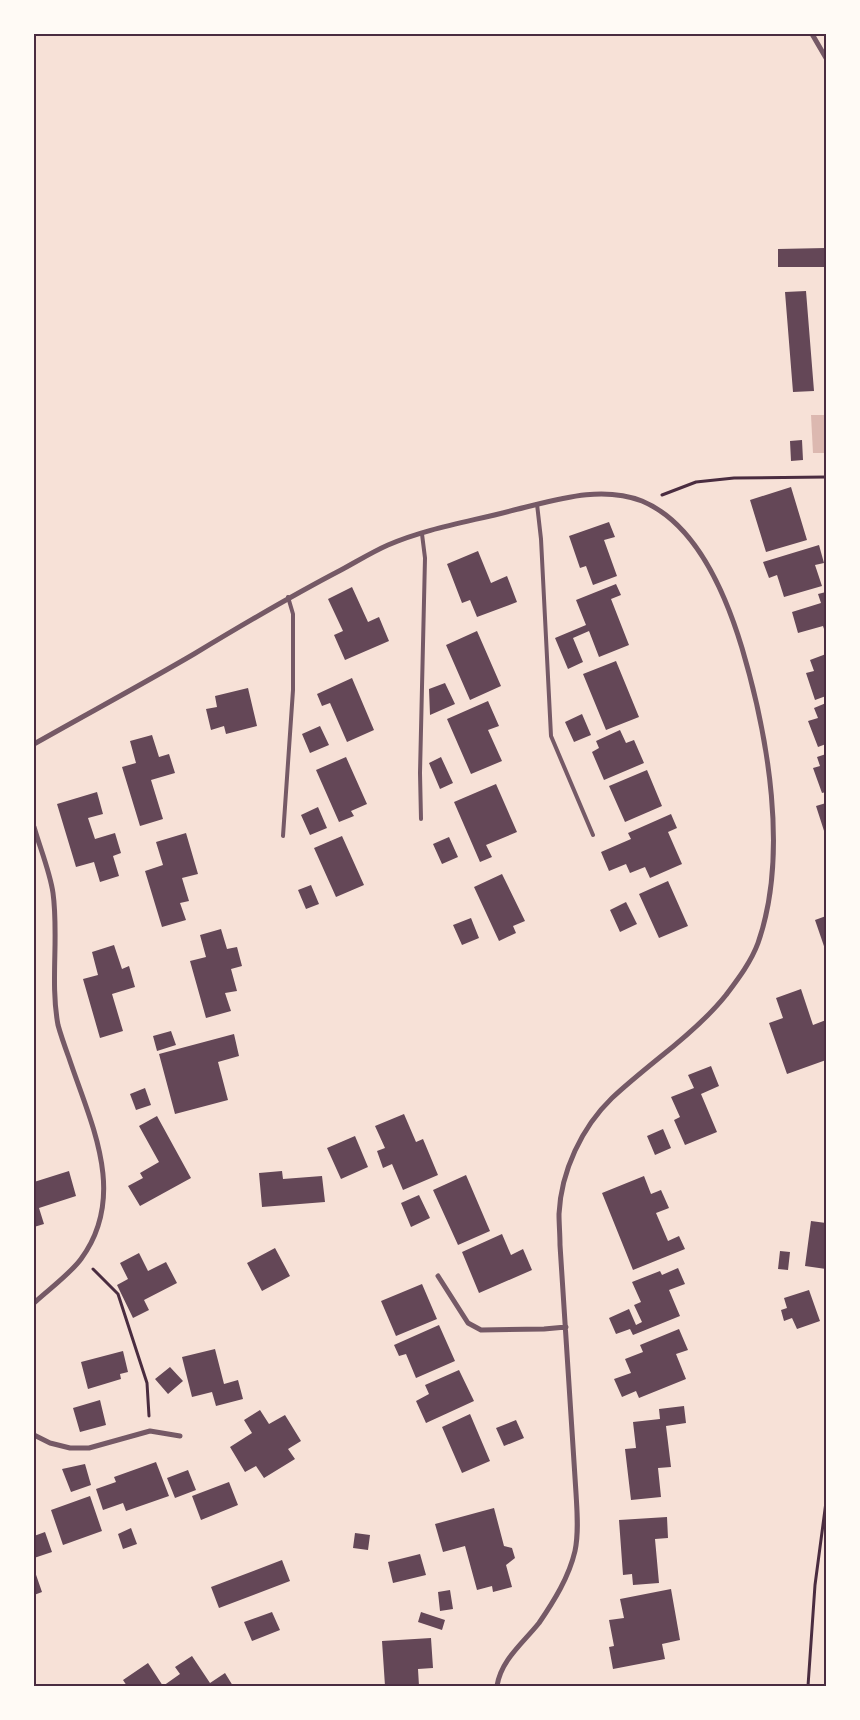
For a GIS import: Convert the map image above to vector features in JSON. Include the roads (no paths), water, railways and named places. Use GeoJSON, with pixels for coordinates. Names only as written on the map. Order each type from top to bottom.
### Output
{"type":"FeatureCollection","features":[{"type":"Feature","properties":{"kind":"street"},"geometry":{"type":"LineString","coordinates":[[812,34],[826,58]]}},
{"type":"Feature","properties":{"kind":"street"},"geometry":{"type":"LineString","coordinates":[[34,744],[178,663],[288,597],[389,545],[422,534],[572,496],[599,493],[624,496],[645,502],[668,516],[686,532],[700,552],[720,588],[736,626],[752,680],[764,734],[773,827],[772,873],[767,912],[757,946],[742,974],[717,1007],[688,1035],[611,1099],[589,1125],[575,1152],[565,1180],[559,1211],[576,1493],[577,1530],[575,1550],[556,1597],[538,1623],[506,1662],[498,1678],[497,1686]]}},
{"type":"Feature","properties":{"kind":"street"},"geometry":{"type":"LineString","coordinates":[[34,827],[52,891],[55,925],[55,1002],[59,1027],[98,1144],[105,1188],[103,1209],[91,1244],[81,1258],[34,1303]]}},
{"type":"Feature","properties":{"kind":"street"},"geometry":{"type":"LineString","coordinates":[[438,1276],[468,1323],[481,1330],[566,1327]]}},
{"type":"Feature","properties":{"kind":"street"},"geometry":{"type":"LineString","coordinates":[[34,1435],[50,1443],[70,1448],[89,1448],[150,1431],[180,1436]]}},
{"type":"Feature","properties":{"kind":"lane"},"geometry":{"type":"LineString","coordinates":[[537,504],[541,539],[551,736],[593,834]]}},
{"type":"Feature","properties":{"kind":"lane"},"geometry":{"type":"LineString","coordinates":[[421,820],[420,773],[424,558],[422,534]]}},
{"type":"Feature","properties":{"kind":"lane"},"geometry":{"type":"LineString","coordinates":[[283,836],[293,690],[293,614],[288,597]]}}]}
